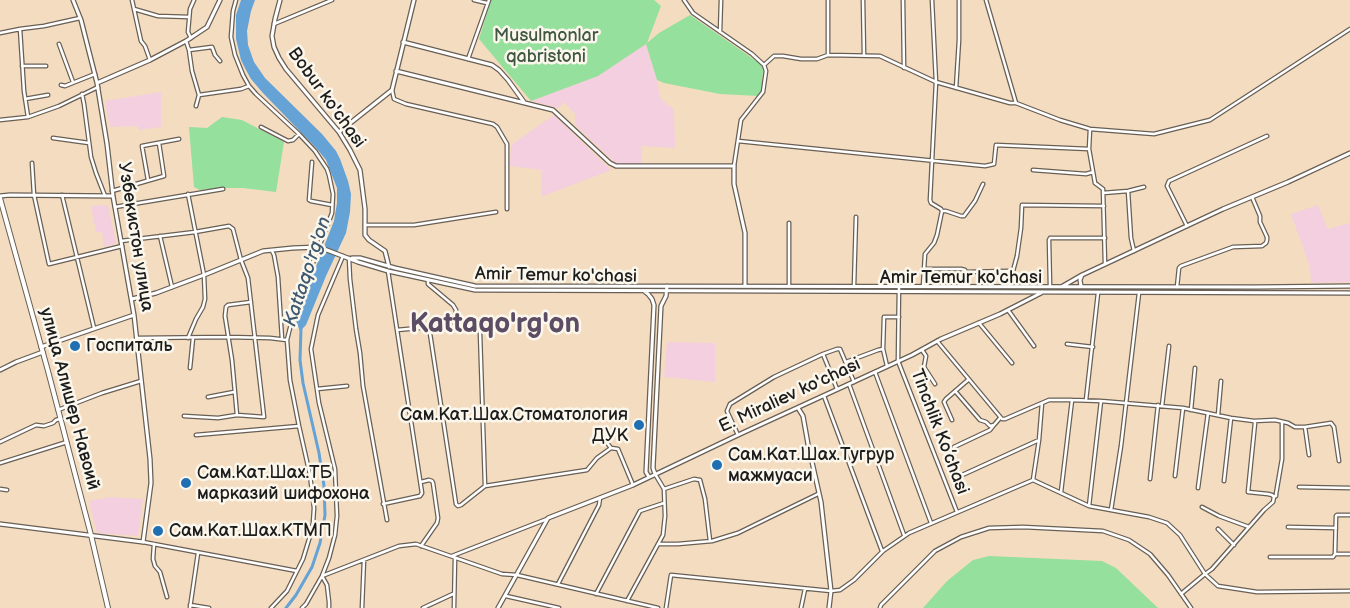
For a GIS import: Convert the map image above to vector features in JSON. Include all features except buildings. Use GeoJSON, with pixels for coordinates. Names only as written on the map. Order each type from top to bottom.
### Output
{"type":"FeatureCollection","features":[{"type":"Feature","properties":{"kind":"main road","name":"улица Алишер Навоий"},"geometry":{"type":"LineString","coordinates":[[0,197],[67,442],[108,608]]}},
{"type":"Feature","properties":{"kind":"street","name":"Узбекистон улица"},"geometry":{"type":"LineString","coordinates":[[73,0],[80,18],[95,74],[107,144],[112,191],[132,299],[150,459],[151,483],[143,542]]}},
{"type":"Feature","properties":{"kind":"street"},"geometry":{"type":"LineString","coordinates":[[132,0],[141,41],[150,60]]}},
{"type":"Feature","properties":{"kind":"street"},"geometry":{"type":"LineString","coordinates":[[191,38],[188,32],[189,17],[194,0]]}},
{"type":"Feature","properties":{"kind":"street"},"geometry":{"type":"LineString","coordinates":[[0,120],[28,117],[59,106],[186,41],[207,27],[220,0]]}},
{"type":"Feature","properties":{"kind":"street"},"geometry":{"type":"LineString","coordinates":[[236,0],[232,11],[231,37],[239,66],[249,86],[256,94],[315,151],[327,169],[333,194],[332,213],[294,312],[287,340],[290,380],[310,475],[314,508],[310,536],[297,572],[286,591],[271,608]]}},
{"type":"Feature","properties":{"kind":"street","name":"Bobur ko'chasi"},"geometry":{"type":"LineString","coordinates":[[280,0],[272,36],[274,47],[286,69],[338,132],[350,150],[360,170],[365,209],[365,235],[385,251],[389,266]]}},
{"type":"Feature","properties":{"kind":"street"},"geometry":{"type":"LineString","coordinates":[[274,24],[332,0]]}},
{"type":"Feature","properties":{"kind":"street"},"geometry":{"type":"LineString","coordinates":[[414,0],[392,90],[394,99],[406,104],[493,124],[507,144],[507,209]]}},
{"type":"Feature","properties":{"kind":"street"},"geometry":{"type":"LineString","coordinates":[[468,59],[488,2],[474,0]]}},
{"type":"Feature","properties":{"kind":"street"},"geometry":{"type":"LineString","coordinates":[[684,0],[693,13],[752,54],[764,65],[766,72],[763,92],[741,120],[734,166],[734,184],[745,233],[745,291]]}},
{"type":"Feature","properties":{"kind":"street"},"geometry":{"type":"LineString","coordinates":[[720,32],[721,0]]}},
{"type":"Feature","properties":{"kind":"street"},"geometry":{"type":"LineString","coordinates":[[828,0],[828,55]]}},
{"type":"Feature","properties":{"kind":"street"},"geometry":{"type":"LineString","coordinates":[[863,0],[864,55]]}},
{"type":"Feature","properties":{"kind":"street"},"geometry":{"type":"LineString","coordinates":[[902,0],[904,68]]}},
{"type":"Feature","properties":{"kind":"street"},"geometry":{"type":"LineString","coordinates":[[932,0],[936,82],[930,200],[931,203],[942,211],[964,216],[976,201],[983,184]]}},
{"type":"Feature","properties":{"kind":"street"},"geometry":{"type":"LineString","coordinates":[[956,88],[959,0]]}},
{"type":"Feature","properties":{"kind":"street"},"geometry":{"type":"LineString","coordinates":[[986,0],[1016,102]]}},
{"type":"Feature","properties":{"kind":"street"},"geometry":{"type":"LineString","coordinates":[[134,9],[158,16],[189,17]]}},
{"type":"Feature","properties":{"kind":"street"},"geometry":{"type":"LineString","coordinates":[[0,33],[80,18]]}},
{"type":"Feature","properties":{"kind":"street"},"geometry":{"type":"LineString","coordinates":[[20,29],[28,117]]}},
{"type":"Feature","properties":{"kind":"street"},"geometry":{"type":"LineString","coordinates":[[764,65],[774,56],[817,60],[828,55],[880,56],[936,82],[1010,103],[1016,102],[1060,120],[1090,129],[1154,134],[1210,120],[1350,29]]}},
{"type":"Feature","properties":{"kind":"street"},"geometry":{"type":"LineString","coordinates":[[186,41],[199,95],[196,106]]}},
{"type":"Feature","properties":{"kind":"street"},"geometry":{"type":"LineString","coordinates":[[403,42],[492,65],[508,80],[524,103]]}},
{"type":"Feature","properties":{"kind":"street"},"geometry":{"type":"LineString","coordinates":[[59,44],[74,82]]}},
{"type":"Feature","properties":{"kind":"street"},"geometry":{"type":"LineString","coordinates":[[189,50],[212,47],[220,61]]}},
{"type":"Feature","properties":{"kind":"street"},"geometry":{"type":"LineString","coordinates":[[22,66],[46,66]]}},
{"type":"Feature","properties":{"kind":"street"},"geometry":{"type":"LineString","coordinates":[[396,71],[553,110],[610,163],[616,166],[734,166]]}},
{"type":"Feature","properties":{"kind":"street"},"geometry":{"type":"LineString","coordinates":[[61,85],[65,86],[95,74]]}},
{"type":"Feature","properties":{"kind":"street"},"geometry":{"type":"LineString","coordinates":[[199,95],[241,89],[249,86]]}},
{"type":"Feature","properties":{"kind":"street"},"geometry":{"type":"LineString","coordinates":[[338,132],[392,90]]}},
{"type":"Feature","properties":{"kind":"street"},"geometry":{"type":"LineString","coordinates":[[82,94],[91,157],[105,196]]}},
{"type":"Feature","properties":{"kind":"street"},"geometry":{"type":"LineString","coordinates":[[25,98],[48,95]]}},
{"type":"Feature","properties":{"kind":"street"},"geometry":{"type":"LineString","coordinates":[[261,127],[288,141],[293,140],[299,134]]}},
{"type":"Feature","properties":{"kind":"street"},"geometry":{"type":"LineString","coordinates":[[1090,129],[1089,149],[1096,183],[1103,189],[1105,265]]}},
{"type":"Feature","properties":{"kind":"street"},"geometry":{"type":"LineString","coordinates":[[1187,226],[1167,186],[1169,181],[1267,136]]}},
{"type":"Feature","properties":{"kind":"street"},"geometry":{"type":"LineString","coordinates":[[53,138],[88,143]]}},
{"type":"Feature","properties":{"kind":"street"},"geometry":{"type":"LineString","coordinates":[[148,180],[142,146],[179,139]]}},
{"type":"Feature","properties":{"kind":"street"},"geometry":{"type":"LineString","coordinates":[[738,141],[984,166],[994,164],[996,145],[1089,149]]}},
{"type":"Feature","properties":{"kind":"street"},"geometry":{"type":"LineString","coordinates":[[112,191],[164,175],[159,143]]}},
{"type":"Feature","properties":{"kind":"street"},"geometry":{"type":"LineString","coordinates":[[1062,286],[1187,226],[1350,153]]}},
{"type":"Feature","properties":{"kind":"street"},"geometry":{"type":"LineString","coordinates":[[312,162],[309,200],[332,205]]}},
{"type":"Feature","properties":{"kind":"street"},"geometry":{"type":"LineString","coordinates":[[32,163],[34,195],[49,264],[122,246]]}},
{"type":"Feature","properties":{"kind":"street"},"geometry":{"type":"LineString","coordinates":[[1033,170],[1086,174],[1094,172]]}},
{"type":"Feature","properties":{"kind":"street"},"geometry":{"type":"LineString","coordinates":[[1103,193],[1128,191],[1144,187]]}},
{"type":"Feature","properties":{"kind":"street"},"geometry":{"type":"LineString","coordinates":[[115,207],[222,190]]}},
{"type":"Feature","properties":{"kind":"street"},"geometry":{"type":"LineString","coordinates":[[1128,191],[1131,238],[1134,251]]}},
{"type":"Feature","properties":{"kind":"street"},"geometry":{"type":"LineString","coordinates":[[188,194],[204,275],[205,299],[188,338]]}},
{"type":"Feature","properties":{"kind":"street"},"geometry":{"type":"LineString","coordinates":[[0,197],[34,195],[113,196]]}},
{"type":"Feature","properties":{"kind":"street"},"geometry":{"type":"LineString","coordinates":[[62,195],[94,328]]}},
{"type":"Feature","properties":{"kind":"street"},"geometry":{"type":"LineString","coordinates":[[1177,287],[1178,268],[1181,266],[1233,247],[1262,246],[1266,244],[1268,240],[1252,197]]}},
{"type":"Feature","properties":{"kind":"street"},"geometry":{"type":"LineString","coordinates":[[1009,286],[1019,244],[1022,205],[1104,206]]}},
{"type":"Feature","properties":{"kind":"street"},"geometry":{"type":"LineString","coordinates":[[923,286],[925,254],[934,244],[942,211]]}},
{"type":"Feature","properties":{"kind":"street"},"geometry":{"type":"LineString","coordinates":[[365,225],[414,225],[496,212]]}},
{"type":"Feature","properties":{"kind":"street"},"geometry":{"type":"LineString","coordinates":[[854,286],[856,217]]}},
{"type":"Feature","properties":{"kind":"street"},"geometry":{"type":"LineString","coordinates":[[789,223],[789,286]]}},
{"type":"Feature","properties":{"kind":"street"},"geometry":{"type":"LineString","coordinates":[[121,241],[231,227],[248,278],[264,417],[237,415],[218,418],[184,416]]}},
{"type":"Feature","properties":{"kind":"street"},"geometry":{"type":"LineString","coordinates":[[160,236],[172,287]]}},
{"type":"Feature","properties":{"kind":"street"},"geometry":{"type":"LineString","coordinates":[[1050,286],[1050,238],[1105,238]]}},
{"type":"Feature","properties":{"kind":"street"},"geometry":{"type":"LineString","coordinates":[[132,299],[172,287],[271,249],[320,248],[349,258],[363,386],[386,520]]}},
{"type":"Feature","properties":{"kind":"street"},"geometry":{"type":"LineString","coordinates":[[271,249],[278,277],[282,339]]}},
{"type":"Feature","properties":{"kind":"street"},"geometry":{"type":"LineString","coordinates":[[302,608],[322,576],[335,535],[337,516],[335,469],[317,389],[311,349],[318,315],[341,255]]}},
{"type":"Feature","properties":{"kind":"street","name":"Amir Temur ko'chasi"},"geometry":{"type":"LineString","coordinates":[[349,258],[360,258],[475,286],[521,288],[643,291],[1350,293]]}},
{"type":"Feature","properties":{"kind":"street","name":"Amir Temur ko'chasi"},"geometry":{"type":"LineString","coordinates":[[349,258],[388,271],[475,290],[667,286],[1350,286]]}},
{"type":"Feature","properties":{"kind":"street"},"geometry":{"type":"LineString","coordinates":[[384,504],[420,496],[422,492],[388,271],[389,266]]}},
{"type":"Feature","properties":{"kind":"street"},"geometry":{"type":"LineString","coordinates":[[924,269],[961,269],[966,272],[1009,271],[1012,274]]}},
{"type":"Feature","properties":{"kind":"street"},"geometry":{"type":"LineString","coordinates":[[966,272],[966,286]]}},
{"type":"Feature","properties":{"kind":"street"},"geometry":{"type":"LineString","coordinates":[[1081,286],[1080,280],[1082,275]]}},
{"type":"Feature","properties":{"kind":"street"},"geometry":{"type":"LineString","coordinates":[[428,280],[428,284],[453,305],[456,310],[455,324],[458,329],[476,329],[480,333],[485,486]]}},
{"type":"Feature","properties":{"kind":"street"},"geometry":{"type":"LineString","coordinates":[[627,601],[663,535],[665,516],[664,490],[653,468],[662,306],[667,286]]}},
{"type":"Feature","properties":{"kind":"street"},"geometry":{"type":"LineString","coordinates":[[898,361],[899,286]]}},
{"type":"Feature","properties":{"kind":"street"},"geometry":{"type":"LineString","coordinates":[[1086,400],[1101,286]]}},
{"type":"Feature","properties":{"kind":"street"},"geometry":{"type":"LineString","coordinates":[[1256,287],[1256,294]]}},
{"type":"Feature","properties":{"kind":"street"},"geometry":{"type":"LineString","coordinates":[[643,291],[652,299],[654,305],[646,472],[648,477]]}},
{"type":"Feature","properties":{"kind":"street","name":"E. Miraliev ko'chasi"},"geometry":{"type":"LineString","coordinates":[[548,518],[633,485],[738,434],[854,382],[937,341],[1008,310],[1041,292]]}},
{"type":"Feature","properties":{"kind":"street"},"geometry":{"type":"LineString","coordinates":[[1111,510],[1121,446],[1139,293]]}},
{"type":"Feature","properties":{"kind":"street"},"geometry":{"type":"LineString","coordinates":[[237,415],[225,316],[226,307],[228,305],[251,302]]}},
{"type":"Feature","properties":{"kind":"street"},"geometry":{"type":"LineString","coordinates":[[1008,310],[1034,346]]}},
{"type":"Feature","properties":{"kind":"street"},"geometry":{"type":"LineString","coordinates":[[0,370],[94,328],[134,315]]}},
{"type":"Feature","properties":{"kind":"street"},"geometry":{"type":"LineString","coordinates":[[887,366],[883,349],[884,317],[899,317]]}},
{"type":"Feature","properties":{"kind":"street"},"geometry":{"type":"LineString","coordinates":[[979,323],[1012,363]]}},
{"type":"Feature","properties":{"kind":"street"},"geometry":{"type":"LineString","coordinates":[[397,330],[429,327],[456,504],[458,506],[485,486],[587,470],[596,458],[611,448],[618,449],[633,485]]}},
{"type":"Feature","properties":{"kind":"street"},"geometry":{"type":"LineString","coordinates":[[137,338],[228,337],[287,340]]}},
{"type":"Feature","properties":{"kind":"street"},"geometry":{"type":"LineString","coordinates":[[190,368],[193,338]]}},
{"type":"Feature","properties":{"kind":"street"},"geometry":{"type":"LineString","coordinates":[[937,341],[1000,418],[1005,419],[1049,400],[1086,400],[1183,408],[1231,418],[1254,421],[1275,420],[1295,427],[1332,424],[1339,461]]}},
{"type":"Feature","properties":{"kind":"street"},"geometry":{"type":"LineString","coordinates":[[1067,344],[1093,347]]}},
{"type":"Feature","properties":{"kind":"street"},"geometry":{"type":"LineString","coordinates":[[1162,406],[1169,346]]}},
{"type":"Feature","properties":{"kind":"street"},"geometry":{"type":"LineString","coordinates":[[738,434],[727,411],[730,404],[774,377],[823,354],[840,349],[854,382]]}},
{"type":"Feature","properties":{"kind":"street"},"geometry":{"type":"LineString","coordinates":[[846,362],[883,349]]}},
{"type":"Feature","properties":{"kind":"street"},"geometry":{"type":"LineString","coordinates":[[922,349],[926,356],[924,368],[935,384]]}},
{"type":"Feature","properties":{"kind":"street"},"geometry":{"type":"LineString","coordinates":[[823,354],[838,389]]}},
{"type":"Feature","properties":{"kind":"street","name":"Tinchlik Ko’chasi"},"geometry":{"type":"LineString","coordinates":[[898,361],[957,512]]}},
{"type":"Feature","properties":{"kind":"street"},"geometry":{"type":"LineString","coordinates":[[1191,410],[1195,368]]}},
{"type":"Feature","properties":{"kind":"street"},"geometry":{"type":"LineString","coordinates":[[875,372],[931,524]]}},
{"type":"Feature","properties":{"kind":"street"},"geometry":{"type":"LineString","coordinates":[[952,420],[944,402],[968,380]]}},
{"type":"Feature","properties":{"kind":"street"},"geometry":{"type":"LineString","coordinates":[[58,410],[102,393],[142,381]]}},
{"type":"Feature","properties":{"kind":"street"},"geometry":{"type":"LineString","coordinates":[[1218,415],[1221,381]]}},
{"type":"Feature","properties":{"kind":"street"},"geometry":{"type":"LineString","coordinates":[[849,384],[905,536]]}},
{"type":"Feature","properties":{"kind":"street"},"geometry":{"type":"LineString","coordinates":[[317,389],[346,386]]}},
{"type":"Feature","properties":{"kind":"street"},"geometry":{"type":"LineString","coordinates":[[955,391],[980,420],[990,426],[994,426]]}},
{"type":"Feature","properties":{"kind":"street"},"geometry":{"type":"LineString","coordinates":[[208,397],[234,392]]}},
{"type":"Feature","properties":{"kind":"street"},"geometry":{"type":"LineString","coordinates":[[824,396],[882,551]]}},
{"type":"Feature","properties":{"kind":"street"},"geometry":{"type":"LineString","coordinates":[[1061,492],[1072,400]]}},
{"type":"Feature","properties":{"kind":"street"},"geometry":{"type":"LineString","coordinates":[[1089,506],[1101,401]]}},
{"type":"Feature","properties":{"kind":"street"},"geometry":{"type":"LineString","coordinates":[[1033,480],[1042,403]]}},
{"type":"Feature","properties":{"kind":"street"},"geometry":{"type":"LineString","coordinates":[[1150,479],[1158,405]]}},
{"type":"Feature","properties":{"kind":"street"},"geometry":{"type":"LineString","coordinates":[[798,408],[803,416],[821,502],[832,591],[829,608]]}},
{"type":"Feature","properties":{"kind":"street"},"geometry":{"type":"LineString","coordinates":[[1175,476],[1183,408]]}},
{"type":"Feature","properties":{"kind":"street"},"geometry":{"type":"LineString","coordinates":[[1198,488],[1208,412]]}},
{"type":"Feature","properties":{"kind":"street"},"geometry":{"type":"LineString","coordinates":[[954,447],[990,430],[1000,418]]}},
{"type":"Feature","properties":{"kind":"street"},"geometry":{"type":"LineString","coordinates":[[1224,481],[1231,418]]}},
{"type":"Feature","properties":{"kind":"street"},"geometry":{"type":"LineString","coordinates":[[0,442],[36,425],[44,426],[60,420]]}},
{"type":"Feature","properties":{"kind":"street"},"geometry":{"type":"LineString","coordinates":[[1254,421],[1248,492],[1272,495],[1274,497]]}},
{"type":"Feature","properties":{"kind":"street"},"geometry":{"type":"LineString","coordinates":[[1181,594],[1212,569],[1273,502],[1276,496],[1282,459],[1282,422]]}},
{"type":"Feature","properties":{"kind":"street"},"geometry":{"type":"LineString","coordinates":[[196,435],[299,426]]}},
{"type":"Feature","properties":{"kind":"street"},"geometry":{"type":"LineString","coordinates":[[1305,427],[1309,455]]}},
{"type":"Feature","properties":{"kind":"street"},"geometry":{"type":"LineString","coordinates":[[598,431],[611,448]]}},
{"type":"Feature","properties":{"kind":"street"},"geometry":{"type":"LineString","coordinates":[[960,476],[1039,440]]}},
{"type":"Feature","properties":{"kind":"street"},"geometry":{"type":"LineString","coordinates":[[0,463],[67,442]]}},
{"type":"Feature","properties":{"kind":"street"},"geometry":{"type":"LineString","coordinates":[[664,490],[694,479],[700,480],[710,541]]}},
{"type":"Feature","properties":{"kind":"street"},"geometry":{"type":"LineString","coordinates":[[421,482],[429,480],[433,483],[438,518],[437,523],[421,546]]}},
{"type":"Feature","properties":{"kind":"street"},"geometry":{"type":"LineString","coordinates":[[666,608],[671,575],[832,591],[840,590],[854,580],[882,551],[905,536],[1033,480],[1089,506],[1150,517],[1167,523],[1180,535],[1205,574],[1218,586],[1258,592],[1350,591]]}},
{"type":"Feature","properties":{"kind":"street"},"geometry":{"type":"LineString","coordinates":[[1299,487],[1350,488]]}},
{"type":"Feature","properties":{"kind":"street"},"geometry":{"type":"LineString","coordinates":[[0,489],[7,490]]}},
{"type":"Feature","properties":{"kind":"street"},"geometry":{"type":"LineString","coordinates":[[658,544],[710,541],[738,533],[818,494]]}},
{"type":"Feature","properties":{"kind":"street"},"geometry":{"type":"LineString","coordinates":[[558,585],[599,505],[600,498]]}},
{"type":"Feature","properties":{"kind":"street"},"geometry":{"type":"LineString","coordinates":[[596,594],[640,511],[664,503]]}},
{"type":"Feature","properties":{"kind":"street"},"geometry":{"type":"LineString","coordinates":[[1202,507],[1219,516],[1250,527]]}},
{"type":"Feature","properties":{"kind":"street"},"geometry":{"type":"LineString","coordinates":[[1335,554],[1336,516],[1350,515]]}},
{"type":"Feature","properties":{"kind":"street"},"geometry":{"type":"LineString","coordinates":[[450,557],[548,518]]}},
{"type":"Feature","properties":{"kind":"street"},"geometry":{"type":"LineString","coordinates":[[498,608],[548,518]]}},
{"type":"Feature","properties":{"kind":"street"},"geometry":{"type":"LineString","coordinates":[[0,524],[143,542],[297,572]]}},
{"type":"Feature","properties":{"kind":"street"},"geometry":{"type":"LineString","coordinates":[[880,608],[935,551],[961,536],[989,528],[1024,527],[1103,531],[1129,540],[1150,554],[1168,575],[1191,608]]}},
{"type":"Feature","properties":{"kind":"street"},"geometry":{"type":"LineString","coordinates":[[1288,528],[1336,528]]}},
{"type":"Feature","properties":{"kind":"street"},"geometry":{"type":"LineString","coordinates":[[1218,529],[1234,545]]}},
{"type":"Feature","properties":{"kind":"street"},"geometry":{"type":"LineString","coordinates":[[154,544],[153,559],[155,566],[160,572],[167,597]]}},
{"type":"Feature","properties":{"kind":"street"},"geometry":{"type":"LineString","coordinates":[[322,576],[399,546],[416,544],[502,574],[517,575],[658,608]]}},
{"type":"Feature","properties":{"kind":"street"},"geometry":{"type":"LineString","coordinates":[[198,552],[190,606],[209,608]]}},
{"type":"Feature","properties":{"kind":"street"},"geometry":{"type":"LineString","coordinates":[[1270,557],[1333,557],[1335,554],[1350,554]]}},
{"type":"Feature","properties":{"kind":"street"},"geometry":{"type":"LineString","coordinates":[[454,608],[455,558]]}},
{"type":"Feature","properties":{"kind":"street"},"geometry":{"type":"LineString","coordinates":[[362,608],[364,559]]}},
{"type":"Feature","properties":{"kind":"street"},"geometry":{"type":"LineString","coordinates":[[322,576],[330,602],[329,608]]}},
{"type":"Feature","properties":{"kind":"street"},"geometry":{"type":"LineString","coordinates":[[801,608],[804,588]]}},
{"type":"Feature","properties":{"kind":"street"},"geometry":{"type":"LineString","coordinates":[[423,608],[454,594]]}},
{"type":"Feature","properties":{"kind":"street"},"geometry":{"type":"LineString","coordinates":[[506,596],[559,608]]}},
{"type":"Feature","properties":{"kind":"shaded area"},"geometry":{"type":"Polygon","coordinates":[[[646,44],[657,80],[660,98],[674,110],[675,148],[642,146],[641,165],[619,165],[612,160],[575,125],[575,114],[564,102],[559,108],[531,101],[598,76],[646,44]]]}},
{"type":"Feature","properties":{"kind":"shaded area"},"geometry":{"type":"Polygon","coordinates":[[[161,92],[161,127],[139,130],[137,126],[110,127],[105,101],[161,92]]]}},
{"type":"Feature","properties":{"kind":"shaded area"},"geometry":{"type":"Polygon","coordinates":[[[554,115],[611,170],[541,197],[542,170],[510,166],[511,145],[554,115]]]}},
{"type":"Feature","properties":{"kind":"shaded area"},"geometry":{"type":"Polygon","coordinates":[[[108,205],[116,243],[104,247],[102,232],[96,232],[91,206],[108,205]]]}},
{"type":"Feature","properties":{"kind":"shaded area"},"geometry":{"type":"Polygon","coordinates":[[[1318,205],[1328,229],[1350,223],[1350,282],[1311,283],[1310,267],[1291,214],[1318,205]]]}},
{"type":"Feature","properties":{"kind":"shaded area"},"geometry":{"type":"Polygon","coordinates":[[[667,342],[715,343],[715,382],[664,377],[667,342]]]}},
{"type":"Feature","properties":{"kind":"shaded area"},"geometry":{"type":"Polygon","coordinates":[[[110,497],[143,499],[138,536],[97,533],[89,501],[110,497]]]}},
{"type":"Feature","properties":{"kind":"green space","name":"Musulmonlar qabristoni"},"geometry":{"type":"Polygon","coordinates":[[[491,0],[654,0],[661,6],[647,43],[659,33],[690,15],[762,65],[761,93],[759,96],[720,94],[664,83],[657,80],[646,44],[598,76],[531,101],[479,39],[491,0]]]}},
{"type":"Feature","properties":{"kind":"green space"},"geometry":{"type":"Polygon","coordinates":[[[222,117],[242,120],[284,142],[276,192],[243,188],[200,190],[194,187],[189,127],[207,128],[222,117]]]}},
{"type":"Feature","properties":{"kind":"green space"},"geometry":{"type":"Polygon","coordinates":[[[989,556],[1102,561],[1116,568],[1158,608],[923,608],[947,581],[973,560],[989,556]]]}},
{"type":"Feature","properties":{"kind":"water"},"geometry":{"type":"Polygon","coordinates":[[[241,0],[255,0],[247,31],[248,45],[254,62],[265,78],[322,134],[336,151],[351,194],[346,233],[306,325],[300,331],[296,321],[334,221],[337,188],[326,160],[262,92],[246,70],[241,60],[236,39],[236,15],[241,0]]]}},
{"type":"Feature","properties":{"kind":"waterway","name":"Kattaqo'rg'on"},"geometry":{"type":"LineString","coordinates":[[286,608],[312,567],[320,543],[325,515],[324,486],[319,453],[303,383],[300,360],[301,328]]}},
{"type":"Feature","properties":{"kind":"place","name":"Госпиталь"},"geometry":{"type":"Point","coordinates":[75,346]}},
{"type":"Feature","properties":{"kind":"place","name":"Сам.Кат.Шах.Стоматология ДУК"},"geometry":{"type":"Point","coordinates":[639,425]}},
{"type":"Feature","properties":{"kind":"place","name":"Сам.Кат.Шах.Тугрур мажмуаси"},"geometry":{"type":"Point","coordinates":[717,465]}},
{"type":"Feature","properties":{"kind":"place","name":"Сам.Кат.Шах.ТБ марказий шифохона"},"geometry":{"type":"Point","coordinates":[186,483]}},
{"type":"Feature","properties":{"kind":"place","name":"Сам.Кат.Шах.КТМП"},"geometry":{"type":"Point","coordinates":[158,531]}},
{"type":"Feature","properties":{"kind":"district","name":"Kattaqo'rg'on"},"geometry":{"type":"Point","coordinates":[495,325]}}]}
